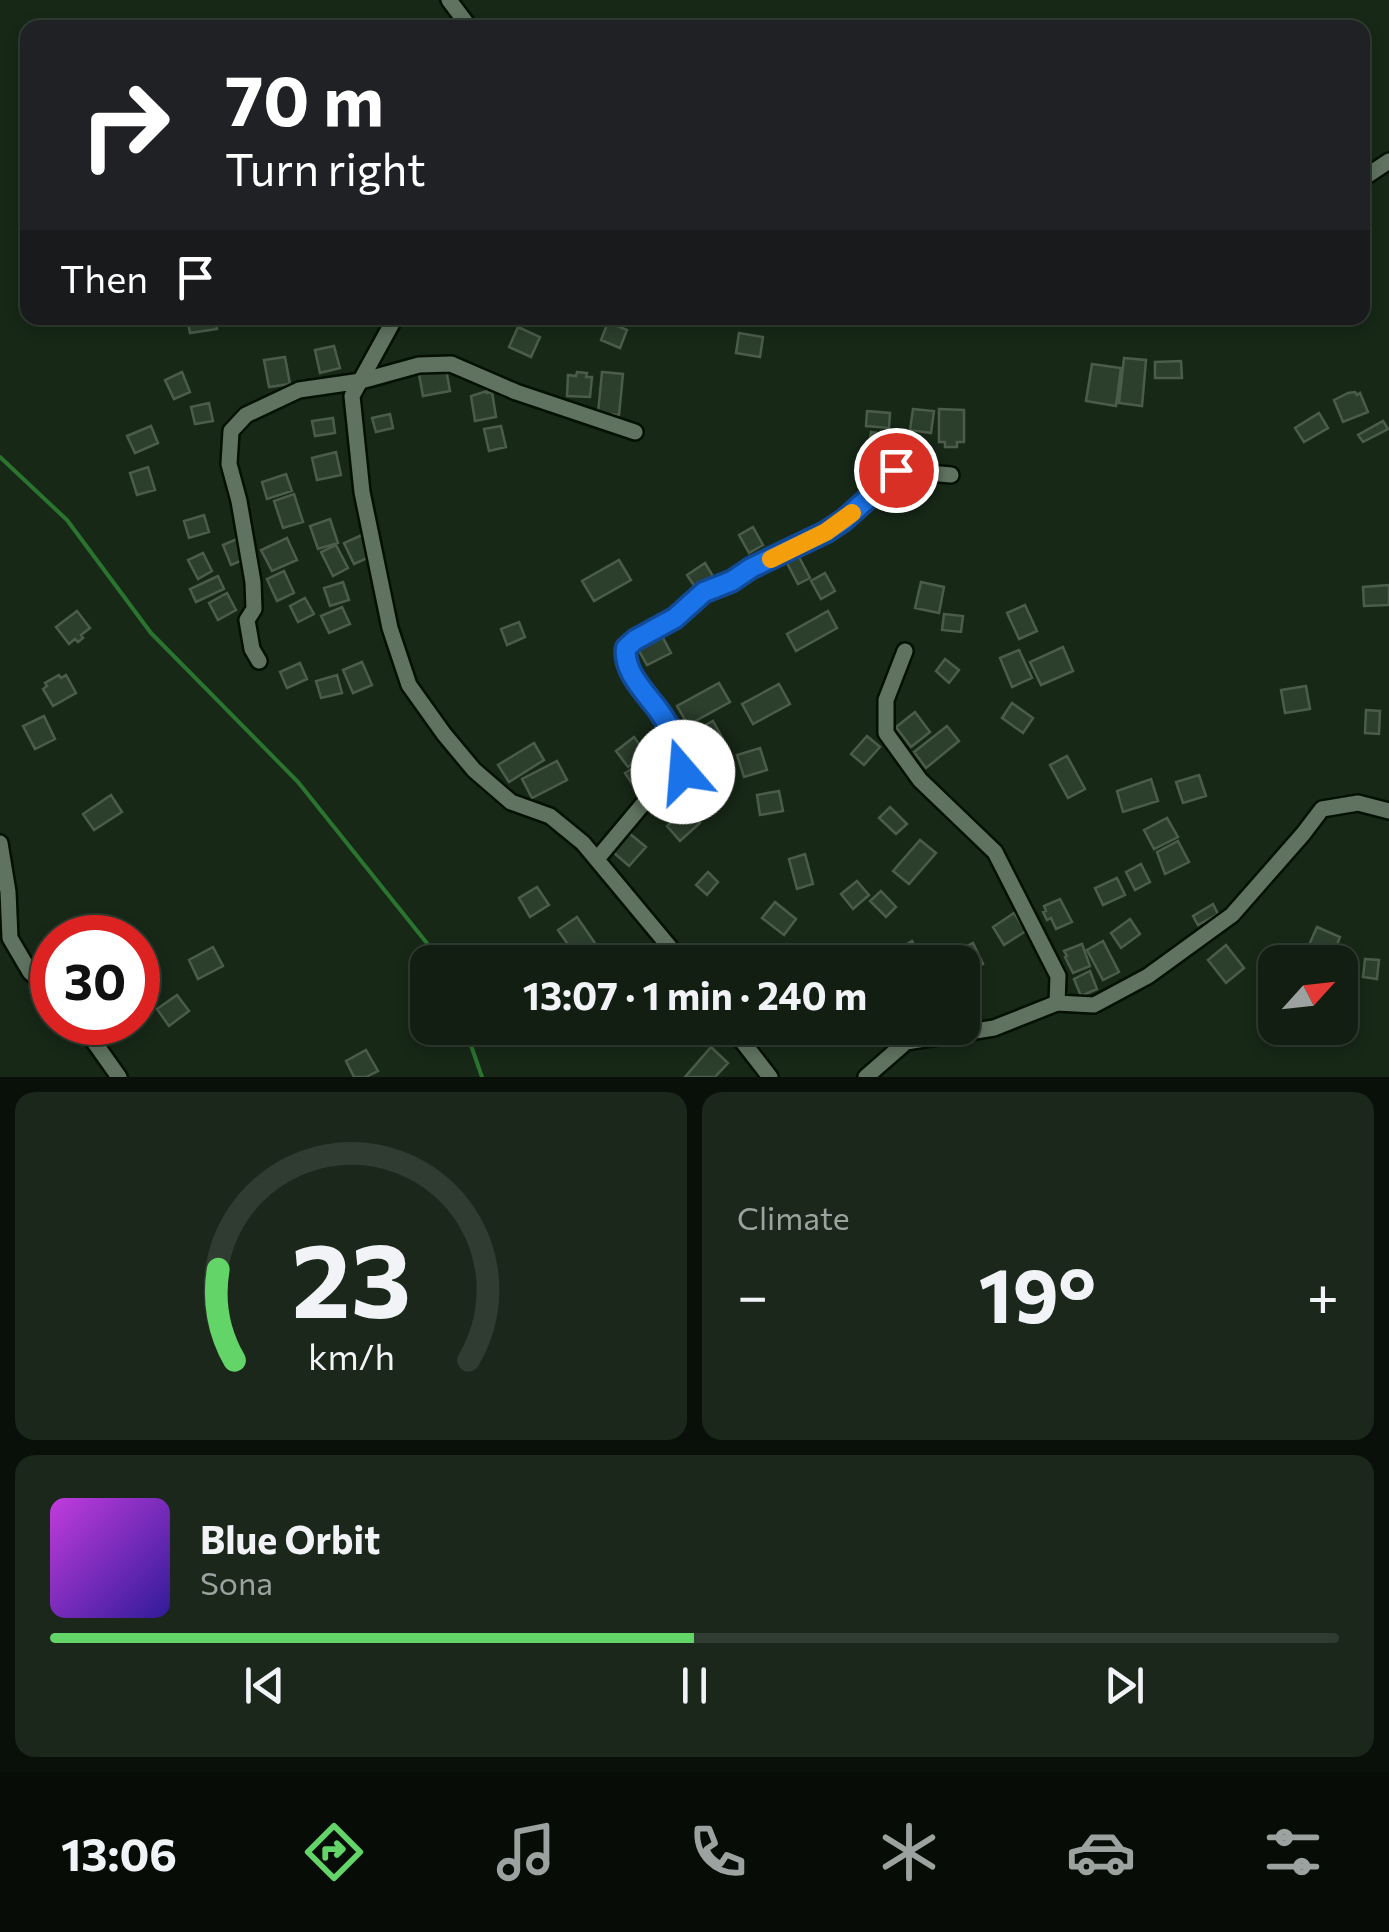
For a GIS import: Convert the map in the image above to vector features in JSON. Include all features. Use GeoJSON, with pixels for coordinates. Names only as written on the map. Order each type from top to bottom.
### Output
{"type":"FeatureCollection","features":[{"type":"Feature","properties":{"kind":"street"},"geometry":{"type":"LineString","coordinates":[[379,325],[385,337]]}},
{"type":"Feature","properties":{"kind":"street"},"geometry":{"type":"LineString","coordinates":[[391,325],[352,396],[362,492],[390,628],[409,685],[474,770],[510,802],[550,816],[583,843],[668,945]]}},
{"type":"Feature","properties":{"kind":"street"},"geometry":{"type":"LineString","coordinates":[[259,661],[252,650],[247,620],[254,610],[254,582],[229,464],[231,431],[246,415],[299,390],[361,381],[419,366],[451,364],[516,392],[636,432]]}},
{"type":"Feature","properties":{"kind":"street"},"geometry":{"type":"LineString","coordinates":[[596,859],[648,798],[675,782],[683,772],[676,740],[624,660],[626,648],[675,618],[704,592],[732,581],[844,520],[873,494],[884,473],[896,470],[951,475]]}},
{"type":"Feature","properties":{"kind":"street"},"geometry":{"type":"LineString","coordinates":[[905,652],[886,700],[886,733],[920,780],[995,852],[1058,976],[1057,1003]]}},
{"type":"Feature","properties":{"kind":"street"},"geometry":{"type":"LineString","coordinates":[[866,1077],[906,1042],[994,1028],[1057,1003],[1094,1005],[1148,976],[1232,915],[1322,808],[1358,803],[1389,811]]}},
{"type":"Feature","properties":{"kind":"street"},"geometry":{"type":"LineString","coordinates":[[0,843],[8,892],[5,939],[30,972]]}},
{"type":"Feature","properties":{"kind":"street"},"geometry":{"type":"LineString","coordinates":[[96,1045],[118,1077]]}},
{"type":"Feature","properties":{"kind":"street"},"geometry":{"type":"LineString","coordinates":[[745,1045],[770,1077]]}},
{"type":"Feature","properties":{"kind":"building"},"geometry":{"type":"Polygon","coordinates":[[[188,325],[216,325],[217,329],[190,333],[188,325]]]}},
{"type":"Feature","properties":{"kind":"building"},"geometry":{"type":"Polygon","coordinates":[[[607,325],[627,330],[620,348],[601,340],[607,325]]]}},
{"type":"Feature","properties":{"kind":"building"},"geometry":{"type":"Polygon","coordinates":[[[518,327],[540,337],[531,357],[509,347],[518,327]]]}},
{"type":"Feature","properties":{"kind":"building"},"geometry":{"type":"Polygon","coordinates":[[[739,333],[763,337],[760,357],[736,353],[739,333]]]}},
{"type":"Feature","properties":{"kind":"building"},"geometry":{"type":"Polygon","coordinates":[[[334,346],[340,368],[320,373],[315,350],[334,346]]]}},
{"type":"Feature","properties":{"kind":"building"},"geometry":{"type":"Polygon","coordinates":[[[285,357],[290,384],[269,387],[264,360],[285,357]]]}},
{"type":"Feature","properties":{"kind":"building"},"geometry":{"type":"Polygon","coordinates":[[[1124,358],[1146,360],[1142,406],[1119,403],[1124,358]]]}},
{"type":"Feature","properties":{"kind":"building"},"geometry":{"type":"Polygon","coordinates":[[[1181,361],[1182,378],[1155,378],[1155,362],[1181,361]]]}},
{"type":"Feature","properties":{"kind":"building"},"geometry":{"type":"Polygon","coordinates":[[[1092,364],[1121,368],[1116,406],[1086,401],[1092,364]]]}},
{"type":"Feature","properties":{"kind":"building"},"geometry":{"type":"Polygon","coordinates":[[[446,369],[450,391],[423,396],[419,374],[446,369]]]}},
{"type":"Feature","properties":{"kind":"building"},"geometry":{"type":"Polygon","coordinates":[[[182,372],[190,392],[174,399],[165,380],[182,372]]]}},
{"type":"Feature","properties":{"kind":"building"},"geometry":{"type":"Polygon","coordinates":[[[577,372],[592,377],[590,397],[567,396],[568,375],[576,376],[577,372]]]}},
{"type":"Feature","properties":{"kind":"building"},"geometry":{"type":"Polygon","coordinates":[[[602,372],[623,374],[619,415],[598,413],[602,372]]]}},
{"type":"Feature","properties":{"kind":"building"},"geometry":{"type":"Polygon","coordinates":[[[492,392],[496,417],[475,421],[471,396],[492,392]]]}},
{"type":"Feature","properties":{"kind":"building"},"geometry":{"type":"Polygon","coordinates":[[[1360,393],[1368,412],[1343,422],[1334,400],[1360,393]]]}},
{"type":"Feature","properties":{"kind":"building"},"geometry":{"type":"Polygon","coordinates":[[[209,403],[213,421],[195,424],[191,407],[209,403]]]}},
{"type":"Feature","properties":{"kind":"building"},"geometry":{"type":"Polygon","coordinates":[[[913,409],[934,411],[931,433],[910,430],[913,409]]]}},
{"type":"Feature","properties":{"kind":"building"},"geometry":{"type":"Polygon","coordinates":[[[939,409],[964,410],[964,442],[957,442],[957,447],[945,447],[945,442],[939,442],[939,409]]]}},
{"type":"Feature","properties":{"kind":"building"},"geometry":{"type":"Polygon","coordinates":[[[867,411],[890,413],[889,428],[866,426],[867,411]]]}},
{"type":"Feature","properties":{"kind":"building"},"geometry":{"type":"Polygon","coordinates":[[[1319,413],[1328,428],[1304,442],[1295,428],[1319,413]]]}},
{"type":"Feature","properties":{"kind":"building"},"geometry":{"type":"Polygon","coordinates":[[[390,414],[393,428],[376,432],[372,418],[390,414]]]}},
{"type":"Feature","properties":{"kind":"building"},"geometry":{"type":"Polygon","coordinates":[[[333,418],[335,433],[315,436],[312,421],[333,418]]]}},
{"type":"Feature","properties":{"kind":"building"},"geometry":{"type":"Polygon","coordinates":[[[1383,421],[1388,429],[1363,442],[1358,435],[1383,421]]]}},
{"type":"Feature","properties":{"kind":"building"},"geometry":{"type":"Polygon","coordinates":[[[151,426],[158,443],[135,453],[127,436],[151,426]]]}},
{"type":"Feature","properties":{"kind":"building"},"geometry":{"type":"Polygon","coordinates":[[[501,426],[506,447],[489,451],[484,429],[501,426]]]}},
{"type":"Feature","properties":{"kind":"building"},"geometry":{"type":"Polygon","coordinates":[[[871,432],[891,435],[889,454],[868,451],[871,432]]]}},
{"type":"Feature","properties":{"kind":"building"},"geometry":{"type":"Polygon","coordinates":[[[336,452],[341,475],[317,480],[312,458],[336,452]]]}},
{"type":"Feature","properties":{"kind":"building"},"geometry":{"type":"Polygon","coordinates":[[[148,467],[155,490],[137,495],[130,473],[148,467]]]}},
{"type":"Feature","properties":{"kind":"building"},"geometry":{"type":"Polygon","coordinates":[[[286,474],[292,491],[267,499],[262,482],[286,474]]]}},
{"type":"Feature","properties":{"kind":"building"},"geometry":{"type":"Polygon","coordinates":[[[294,494],[303,522],[283,528],[274,501],[294,494]]]}},
{"type":"Feature","properties":{"kind":"building"},"geometry":{"type":"Polygon","coordinates":[[[204,515],[209,532],[189,538],[184,521],[204,515]]]}},
{"type":"Feature","properties":{"kind":"building"},"geometry":{"type":"Polygon","coordinates":[[[330,519],[338,543],[318,549],[310,526],[330,519]]]}},
{"type":"Feature","properties":{"kind":"building"},"geometry":{"type":"Polygon","coordinates":[[[753,527],[763,545],[749,553],[739,535],[753,527]]]}},
{"type":"Feature","properties":{"kind":"building"},"geometry":{"type":"Polygon","coordinates":[[[362,535],[372,556],[354,564],[344,543],[362,535]]]}},
{"type":"Feature","properties":{"kind":"building"},"geometry":{"type":"Polygon","coordinates":[[[287,538],[297,560],[272,571],[261,550],[287,538]]]}},
{"type":"Feature","properties":{"kind":"building"},"geometry":{"type":"Polygon","coordinates":[[[237,539],[245,559],[231,565],[223,545],[237,539]]]}},
{"type":"Feature","properties":{"kind":"building"},"geometry":{"type":"Polygon","coordinates":[[[336,545],[348,568],[333,576],[321,552],[336,545]]]}},
{"type":"Feature","properties":{"kind":"building"},"geometry":{"type":"Polygon","coordinates":[[[203,553],[212,571],[198,579],[188,560],[203,553]]]}},
{"type":"Feature","properties":{"kind":"building"},"geometry":{"type":"Polygon","coordinates":[[[799,557],[810,578],[798,584],[787,563],[799,557]]]}},
{"type":"Feature","properties":{"kind":"building"},"geometry":{"type":"Polygon","coordinates":[[[619,560],[631,580],[594,601],[582,581],[619,560]]]}},
{"type":"Feature","properties":{"kind":"building"},"geometry":{"type":"Polygon","coordinates":[[[705,563],[714,578],[697,590],[687,575],[705,563]]]}},
{"type":"Feature","properties":{"kind":"building"},"geometry":{"type":"Polygon","coordinates":[[[284,571],[294,593],[277,601],[267,579],[284,571]]]}},
{"type":"Feature","properties":{"kind":"building"},"geometry":{"type":"Polygon","coordinates":[[[825,573],[835,591],[821,599],[811,581],[825,573]]]}},
{"type":"Feature","properties":{"kind":"building"},"geometry":{"type":"Polygon","coordinates":[[[218,576],[224,589],[196,602],[190,589],[218,576]]]}},
{"type":"Feature","properties":{"kind":"building"},"geometry":{"type":"Polygon","coordinates":[[[343,582],[349,600],[330,606],[324,588],[343,582]]]}},
{"type":"Feature","properties":{"kind":"building"},"geometry":{"type":"Polygon","coordinates":[[[921,582],[944,587],[939,613],[915,608],[921,582]]]}},
{"type":"Feature","properties":{"kind":"building"},"geometry":{"type":"Polygon","coordinates":[[[1389,585],[1389,605],[1364,606],[1363,587],[1389,585]]]}},
{"type":"Feature","properties":{"kind":"building"},"geometry":{"type":"Polygon","coordinates":[[[227,593],[236,610],[218,620],[209,603],[227,593]]]}},
{"type":"Feature","properties":{"kind":"building"},"geometry":{"type":"Polygon","coordinates":[[[305,598],[314,614],[298,622],[290,606],[305,598]]]}},
{"type":"Feature","properties":{"kind":"building"},"geometry":{"type":"Polygon","coordinates":[[[1025,605],[1037,631],[1019,639],[1007,613],[1025,605]]]}},
{"type":"Feature","properties":{"kind":"building"},"geometry":{"type":"Polygon","coordinates":[[[342,607],[350,624],[329,633],[321,616],[342,607]]]}},
{"type":"Feature","properties":{"kind":"building"},"geometry":{"type":"Polygon","coordinates":[[[77,611],[90,628],[78,642],[75,639],[69,644],[56,627],[77,611]]]}},
{"type":"Feature","properties":{"kind":"building"},"geometry":{"type":"Polygon","coordinates":[[[828,611],[837,628],[796,651],[787,634],[828,611]]]}},
{"type":"Feature","properties":{"kind":"building"},"geometry":{"type":"Polygon","coordinates":[[[944,614],[963,616],[961,632],[942,630],[944,614]]]}},
{"type":"Feature","properties":{"kind":"building"},"geometry":{"type":"Polygon","coordinates":[[[519,622],[525,637],[507,645],[501,629],[519,622]]]}},
{"type":"Feature","properties":{"kind":"building"},"geometry":{"type":"Polygon","coordinates":[[[661,634],[671,653],[647,665],[637,647],[661,634]]]}},
{"type":"Feature","properties":{"kind":"building"},"geometry":{"type":"Polygon","coordinates":[[[1063,647],[1073,671],[1041,685],[1030,662],[1063,647]]]}},
{"type":"Feature","properties":{"kind":"building"},"geometry":{"type":"Polygon","coordinates":[[[1019,650],[1032,678],[1012,687],[1000,658],[1019,650]]]}},
{"type":"Feature","properties":{"kind":"building"},"geometry":{"type":"Polygon","coordinates":[[[945,659],[959,670],[949,683],[936,671],[945,659]]]}},
{"type":"Feature","properties":{"kind":"building"},"geometry":{"type":"Polygon","coordinates":[[[362,662],[372,685],[353,693],[343,670],[362,662]]]}},
{"type":"Feature","properties":{"kind":"building"},"geometry":{"type":"Polygon","coordinates":[[[300,663],[307,679],[287,688],[280,672],[300,663]]]}},
{"type":"Feature","properties":{"kind":"building"},"geometry":{"type":"Polygon","coordinates":[[[66,675],[76,693],[53,706],[43,689],[45,683],[66,675]]]}},
{"type":"Feature","properties":{"kind":"building"},"geometry":{"type":"Polygon","coordinates":[[[337,675],[342,693],[321,698],[316,681],[337,675]]]}},
{"type":"Feature","properties":{"kind":"building"},"geometry":{"type":"Polygon","coordinates":[[[719,683],[730,702],[688,725],[677,706],[719,683]]]}},
{"type":"Feature","properties":{"kind":"building"},"geometry":{"type":"Polygon","coordinates":[[[779,684],[790,704],[753,724],[742,704],[779,684]]]}},
{"type":"Feature","properties":{"kind":"building"},"geometry":{"type":"Polygon","coordinates":[[[1306,686],[1310,709],[1285,713],[1281,690],[1306,686]]]}},
{"type":"Feature","properties":{"kind":"building"},"geometry":{"type":"Polygon","coordinates":[[[1012,703],[1033,718],[1023,733],[1002,718],[1012,703]]]}},
{"type":"Feature","properties":{"kind":"building"},"geometry":{"type":"Polygon","coordinates":[[[1366,710],[1380,711],[1379,734],[1365,733],[1366,710]]]}},
{"type":"Feature","properties":{"kind":"building"},"geometry":{"type":"Polygon","coordinates":[[[915,712],[930,732],[911,747],[896,727],[915,712]]]}},
{"type":"Feature","properties":{"kind":"building"},"geometry":{"type":"Polygon","coordinates":[[[44,716],[55,739],[35,749],[23,726],[44,716]]]}},
{"type":"Feature","properties":{"kind":"building"},"geometry":{"type":"Polygon","coordinates":[[[713,721],[723,739],[697,753],[687,735],[713,721]]]}},
{"type":"Feature","properties":{"kind":"building"},"geometry":{"type":"Polygon","coordinates":[[[947,726],[959,741],[926,768],[914,752],[947,726]]]}},
{"type":"Feature","properties":{"kind":"building"},"geometry":{"type":"Polygon","coordinates":[[[867,736],[880,747],[864,765],[851,754],[867,736]]]}},
{"type":"Feature","properties":{"kind":"building"},"geometry":{"type":"Polygon","coordinates":[[[634,737],[646,753],[628,767],[616,751],[634,737]]]}},
{"type":"Feature","properties":{"kind":"building"},"geometry":{"type":"Polygon","coordinates":[[[534,743],[544,760],[509,782],[498,765],[534,743]]]}},
{"type":"Feature","properties":{"kind":"building"},"geometry":{"type":"Polygon","coordinates":[[[760,748],[767,770],[744,777],[737,755],[760,748]]]}},
{"type":"Feature","properties":{"kind":"building"},"geometry":{"type":"Polygon","coordinates":[[[1067,756],[1085,789],[1068,798],[1050,765],[1067,756]]]}},
{"type":"Feature","properties":{"kind":"building"},"geometry":{"type":"Polygon","coordinates":[[[647,759],[659,778],[637,791],[625,773],[647,759]]]}},
{"type":"Feature","properties":{"kind":"building"},"geometry":{"type":"Polygon","coordinates":[[[557,761],[567,780],[532,798],[522,779],[557,761]]]}},
{"type":"Feature","properties":{"kind":"building"},"geometry":{"type":"Polygon","coordinates":[[[1199,775],[1206,796],[1183,803],[1176,782],[1199,775]]]}},
{"type":"Feature","properties":{"kind":"building"},"geometry":{"type":"Polygon","coordinates":[[[1151,779],[1158,801],[1123,812],[1117,791],[1151,779]]]}},
{"type":"Feature","properties":{"kind":"building"},"geometry":{"type":"Polygon","coordinates":[[[779,791],[783,811],[760,815],[757,795],[779,791]]]}},
{"type":"Feature","properties":{"kind":"building"},"geometry":{"type":"Polygon","coordinates":[[[111,795],[122,812],[94,830],[83,814],[111,795]]]}},
{"type":"Feature","properties":{"kind":"building"},"geometry":{"type":"Polygon","coordinates":[[[890,807],[907,824],[896,834],[879,818],[890,807]]]}},
{"type":"Feature","properties":{"kind":"building"},"geometry":{"type":"Polygon","coordinates":[[[687,808],[700,823],[680,841],[667,826],[687,808]]]}},
{"type":"Feature","properties":{"kind":"building"},"geometry":{"type":"Polygon","coordinates":[[[1167,818],[1178,837],[1154,849],[1144,830],[1167,818]]]}},
{"type":"Feature","properties":{"kind":"building"},"geometry":{"type":"Polygon","coordinates":[[[629,833],[646,847],[629,866],[613,852],[629,833]]]}},
{"type":"Feature","properties":{"kind":"building"},"geometry":{"type":"Polygon","coordinates":[[[920,840],[936,853],[909,884],[893,871],[920,840]]]}},
{"type":"Feature","properties":{"kind":"building"},"geometry":{"type":"Polygon","coordinates":[[[1178,841],[1189,862],[1165,874],[1157,852],[1178,841]]]}},
{"type":"Feature","properties":{"kind":"building"},"geometry":{"type":"Polygon","coordinates":[[[805,854],[813,884],[797,889],[789,859],[805,854]]]}},
{"type":"Feature","properties":{"kind":"building"},"geometry":{"type":"Polygon","coordinates":[[[1141,864],[1150,882],[1135,890],[1126,872],[1141,864]]]}},
{"type":"Feature","properties":{"kind":"building"},"geometry":{"type":"Polygon","coordinates":[[[708,872],[718,882],[707,895],[696,885],[708,872]]]}},
{"type":"Feature","properties":{"kind":"building"},"geometry":{"type":"Polygon","coordinates":[[[1117,878],[1125,895],[1103,905],[1095,888],[1117,878]]]}},
{"type":"Feature","properties":{"kind":"building"},"geometry":{"type":"Polygon","coordinates":[[[857,881],[869,895],[853,909],[841,894],[857,881]]]}},
{"type":"Feature","properties":{"kind":"building"},"geometry":{"type":"Polygon","coordinates":[[[537,887],[549,905],[530,917],[519,898],[537,887]]]}},
{"type":"Feature","properties":{"kind":"building"},"geometry":{"type":"Polygon","coordinates":[[[881,891],[896,907],[886,917],[870,901],[881,891]]]}},
{"type":"Feature","properties":{"kind":"building"},"geometry":{"type":"Polygon","coordinates":[[[1060,899],[1072,922],[1056,929],[1043,912],[1044,906],[1060,899]]]}},
{"type":"Feature","properties":{"kind":"building"},"geometry":{"type":"Polygon","coordinates":[[[775,902],[796,919],[784,935],[762,918],[775,902]]]}},
{"type":"Feature","properties":{"kind":"building"},"geometry":{"type":"Polygon","coordinates":[[[1213,904],[1218,914],[1198,925],[1193,916],[1213,904]]]}},
{"type":"Feature","properties":{"kind":"building"},"geometry":{"type":"Polygon","coordinates":[[[1014,913],[1026,931],[1004,945],[993,927],[1014,913]]]}},
{"type":"Feature","properties":{"kind":"building"},"geometry":{"type":"Polygon","coordinates":[[[577,917],[596,945],[568,945],[558,930],[577,917]]]}},
{"type":"Feature","properties":{"kind":"building"},"geometry":{"type":"Polygon","coordinates":[[[1130,919],[1140,934],[1121,948],[1111,933],[1130,919]]]}},
{"type":"Feature","properties":{"kind":"building"},"geometry":{"type":"Polygon","coordinates":[[[1317,927],[1340,937],[1337,945],[1309,945],[1317,927]]]}},
{"type":"Feature","properties":{"kind":"building"},"geometry":{"type":"Polygon","coordinates":[[[1103,941],[1119,972],[1103,980],[1087,950],[1103,941]]]}},
{"type":"Feature","properties":{"kind":"building"},"geometry":{"type":"Polygon","coordinates":[[[1082,944],[1090,966],[1073,973],[1064,951],[1082,944]]]}},
{"type":"Feature","properties":{"kind":"building"},"geometry":{"type":"Polygon","coordinates":[[[1226,945],[1244,968],[1226,983],[1208,960],[1226,945]]]}},
{"type":"Feature","properties":{"kind":"building"},"geometry":{"type":"Polygon","coordinates":[[[213,947],[223,966],[198,979],[189,960],[213,947]]]}},
{"type":"Feature","properties":{"kind":"building"},"geometry":{"type":"Polygon","coordinates":[[[1365,959],[1379,960],[1377,979],[1363,977],[1365,959]]]}},
{"type":"Feature","properties":{"kind":"building"},"geometry":{"type":"Polygon","coordinates":[[[1090,971],[1097,989],[1081,996],[1074,979],[1090,971]]]}},
{"type":"Feature","properties":{"kind":"building"},"geometry":{"type":"Polygon","coordinates":[[[177,995],[189,1011],[169,1026],[160,1007],[177,995]]]}},
{"type":"Feature","properties":{"kind":"building"},"geometry":{"type":"Polygon","coordinates":[[[711,1047],[728,1063],[715,1077],[685,1077],[711,1047]]]}},
{"type":"Feature","properties":{"kind":"building"},"geometry":{"type":"Polygon","coordinates":[[[366,1050],[378,1071],[354,1077],[346,1061],[366,1050]]]}},
{"type":"Feature","properties":{"kind":"waterway"},"geometry":{"type":"LineString","coordinates":[[0,457],[67,520],[151,633],[298,782],[428,945]]}},
{"type":"Feature","properties":{"kind":"waterway"},"geometry":{"type":"LineString","coordinates":[[471,1045],[482,1077]]}},
{"type":"Feature","properties":{"kind":"slow traffic"},"geometry":{"type":"LineString","coordinates":[[771,559],[826,532],[852,513]]}},
{"type":"Feature","properties":{"kind":"route"},"geometry":{"type":"LineString","coordinates":[[683,772],[676,740],[624,660],[626,648],[675,618],[704,592],[826,532],[873,494],[884,473],[896,470]]}}]}
